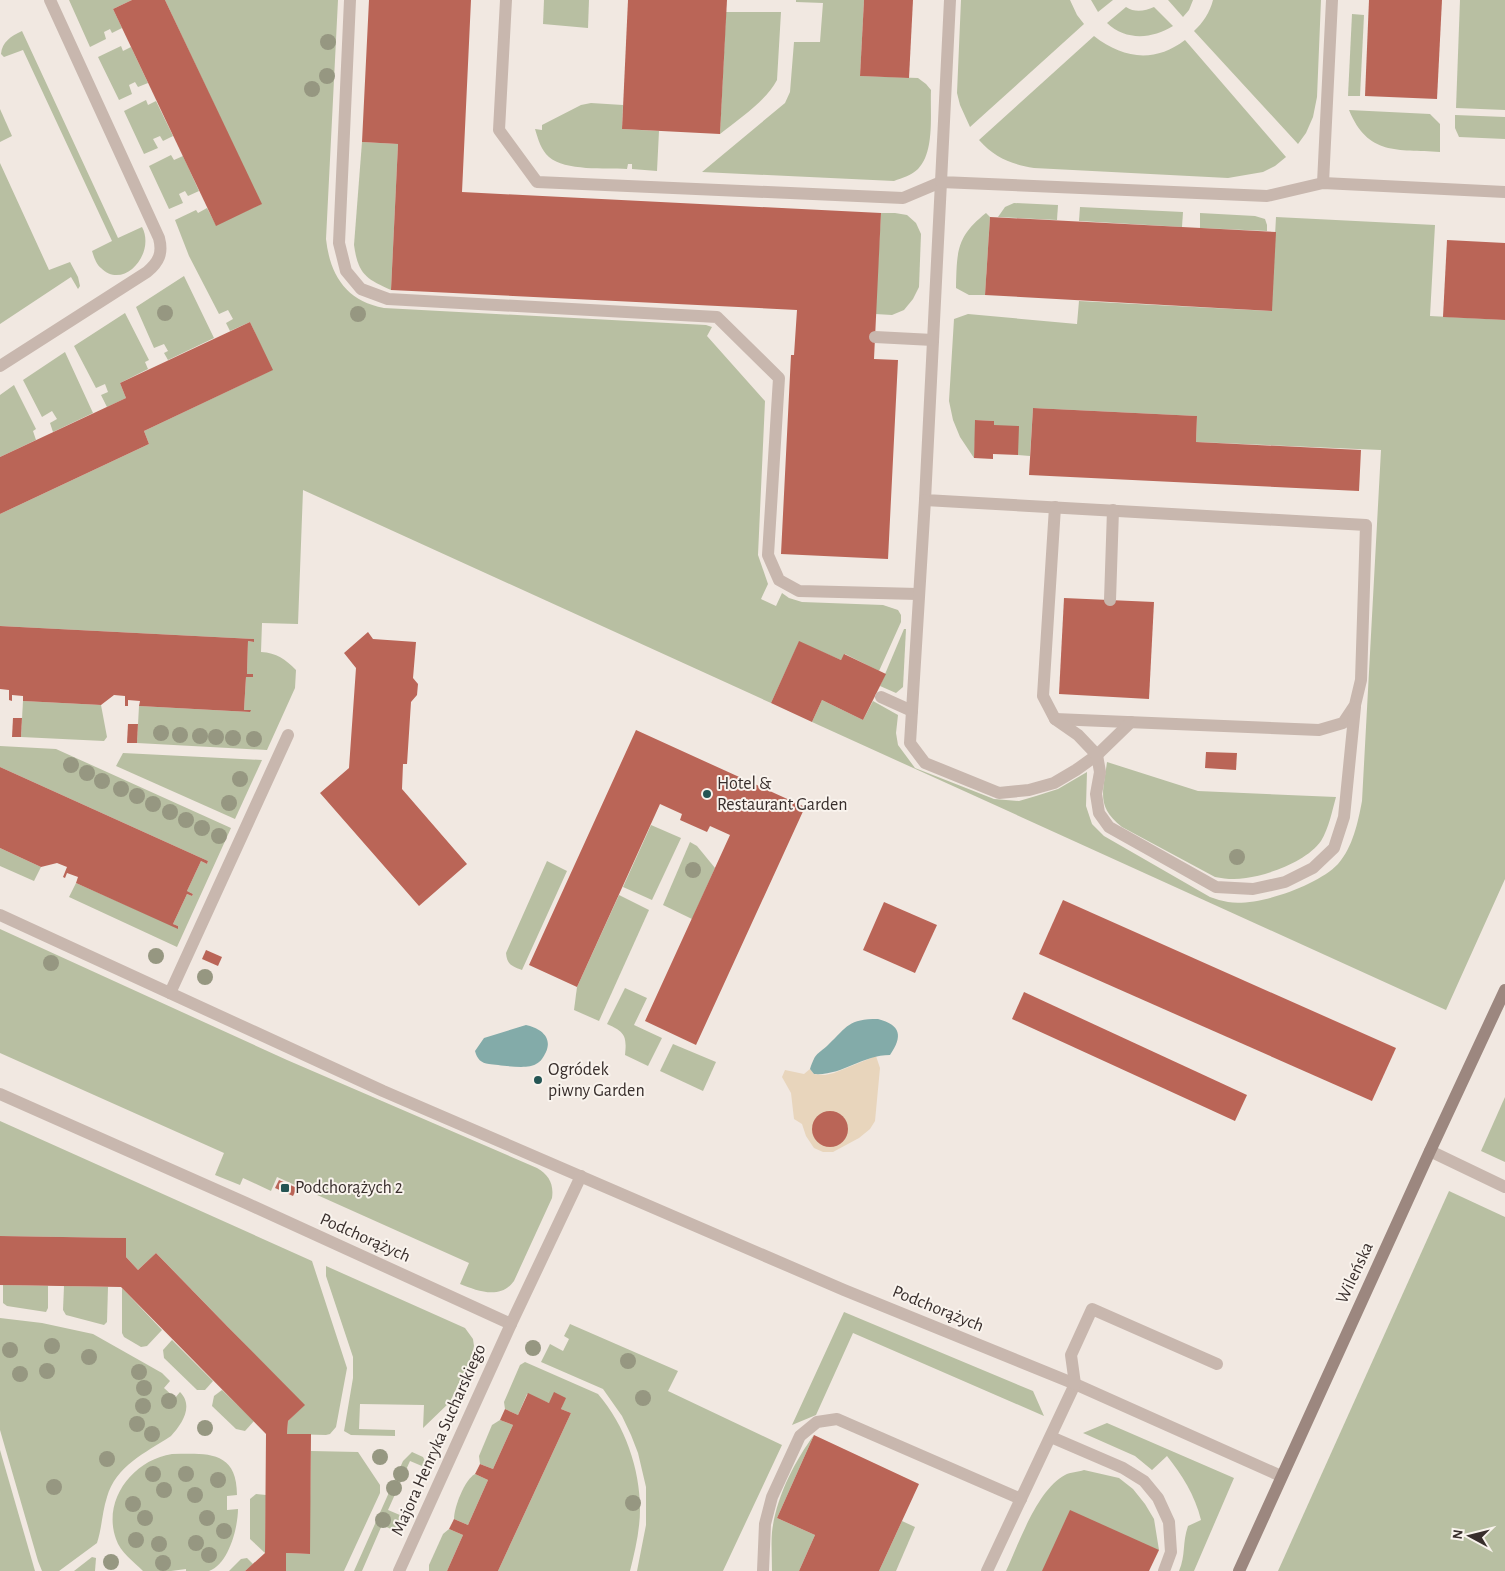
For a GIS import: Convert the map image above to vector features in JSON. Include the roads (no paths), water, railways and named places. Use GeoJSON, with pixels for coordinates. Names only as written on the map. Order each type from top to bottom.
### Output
{"type":"FeatureCollection","features":[{"type":"Feature","properties":{"kind":"street"},"geometry":{"type":"LineString","coordinates":[[0,366],[147,272],[161,256],[159,238],[50,0]]}},
{"type":"Feature","properties":{"kind":"street"},"geometry":{"type":"LineString","coordinates":[[350,0],[339,243],[346,270],[361,289],[388,299],[717,317],[779,378],[768,555],[779,580],[799,591],[918,594]]}},
{"type":"Feature","properties":{"kind":"street"},"geometry":{"type":"LineString","coordinates":[[506,0],[499,130],[537,182],[903,198],[941,182],[1267,196],[1323,183],[1505,192]]}},
{"type":"Feature","properties":{"kind":"street"},"geometry":{"type":"LineString","coordinates":[[950,0],[925,500],[910,743],[926,763],[999,793],[1029,790],[1054,782],[1076,770],[1097,755],[1131,722]]}},
{"type":"Feature","properties":{"kind":"street"},"geometry":{"type":"LineString","coordinates":[[1323,183],[1332,0]]}},
{"type":"Feature","properties":{"kind":"street"},"geometry":{"type":"LineString","coordinates":[[875,337],[933,340]]}},
{"type":"Feature","properties":{"kind":"street"},"geometry":{"type":"LineString","coordinates":[[925,500],[1114,510],[1366,525],[1361,680],[1355,705],[1344,817],[1334,848],[1313,868],[1285,882],[1253,889],[1216,887],[1109,827],[1099,813],[1096,794],[1100,772],[1097,755],[1078,735],[1055,719],[1043,696],[1055,507]]}},
{"type":"Feature","properties":{"kind":"street"},"geometry":{"type":"LineString","coordinates":[[1110,600],[1114,510]]}},
{"type":"Feature","properties":{"kind":"street"},"geometry":{"type":"LineString","coordinates":[[881,696],[912,711]]}},
{"type":"Feature","properties":{"kind":"street"},"geometry":{"type":"LineString","coordinates":[[1055,719],[1319,730],[1344,723],[1355,705]]}},
{"type":"Feature","properties":{"kind":"street"},"geometry":{"type":"LineString","coordinates":[[170,994],[288,735]]}},
{"type":"Feature","properties":{"kind":"street","name":"Podchorążych"},"geometry":{"type":"LineString","coordinates":[[0,914],[383,1091],[844,1290],[1075,1384],[1281,1476]]}},
{"type":"Feature","properties":{"kind":"street","name":"Wileńska"},"geometry":{"type":"LineString","coordinates":[[1239,1571],[1505,990]]}},
{"type":"Feature","properties":{"kind":"street","name":"Podchorążych"},"geometry":{"type":"LineString","coordinates":[[0,1094],[246,1203],[511,1324]]}},
{"type":"Feature","properties":{"kind":"street"},"geometry":{"type":"LineString","coordinates":[[1430,1151],[1505,1187]]}},
{"type":"Feature","properties":{"kind":"street"},"geometry":{"type":"LineString","coordinates":[[511,1324],[581,1176]]}},
{"type":"Feature","properties":{"kind":"street"},"geometry":{"type":"LineString","coordinates":[[987,1571],[1075,1384],[1071,1356],[1092,1309],[1217,1364]]}},
{"type":"Feature","properties":{"kind":"street","name":"Majora Henryka Sucharskiego"},"geometry":{"type":"LineString","coordinates":[[400,1571],[511,1324]]}},
{"type":"Feature","properties":{"kind":"street"},"geometry":{"type":"LineString","coordinates":[[763,1571],[765,1524],[772,1497],[800,1436],[817,1422],[837,1419],[1021,1499]]}},
{"type":"Feature","properties":{"kind":"street"},"geometry":{"type":"LineString","coordinates":[[1050,1437],[1124,1468],[1144,1481],[1158,1498],[1169,1522],[1172,1552],[1164,1571]]}},
{"type":"Feature","properties":{"kind":"water"},"geometry":{"type":"Polygon","coordinates":[[[878,1019],[891,1024],[898,1032],[897,1042],[890,1055],[870,1058],[843,1069],[824,1074],[814,1074],[810,1069],[817,1055],[849,1025],[860,1020],[878,1019]]]}},
{"type":"Feature","properties":{"kind":"water"},"geometry":{"type":"Polygon","coordinates":[[[526,1025],[536,1028],[544,1034],[548,1041],[546,1052],[538,1063],[527,1067],[514,1067],[482,1062],[478,1058],[475,1051],[484,1038],[526,1025]]]}},
{"type":"Feature","properties":{"kind":"place","name":"Hotel & Restaurant Garden"},"geometry":{"type":"Point","coordinates":[707,794]}},
{"type":"Feature","properties":{"kind":"place","name":"Ogródek piwny Garden"},"geometry":{"type":"Point","coordinates":[538,1080]}},
{"type":"Feature","properties":{"kind":"place","name":"Podchorążych 2"},"geometry":{"type":"Point","coordinates":[285,1188]}}]}
